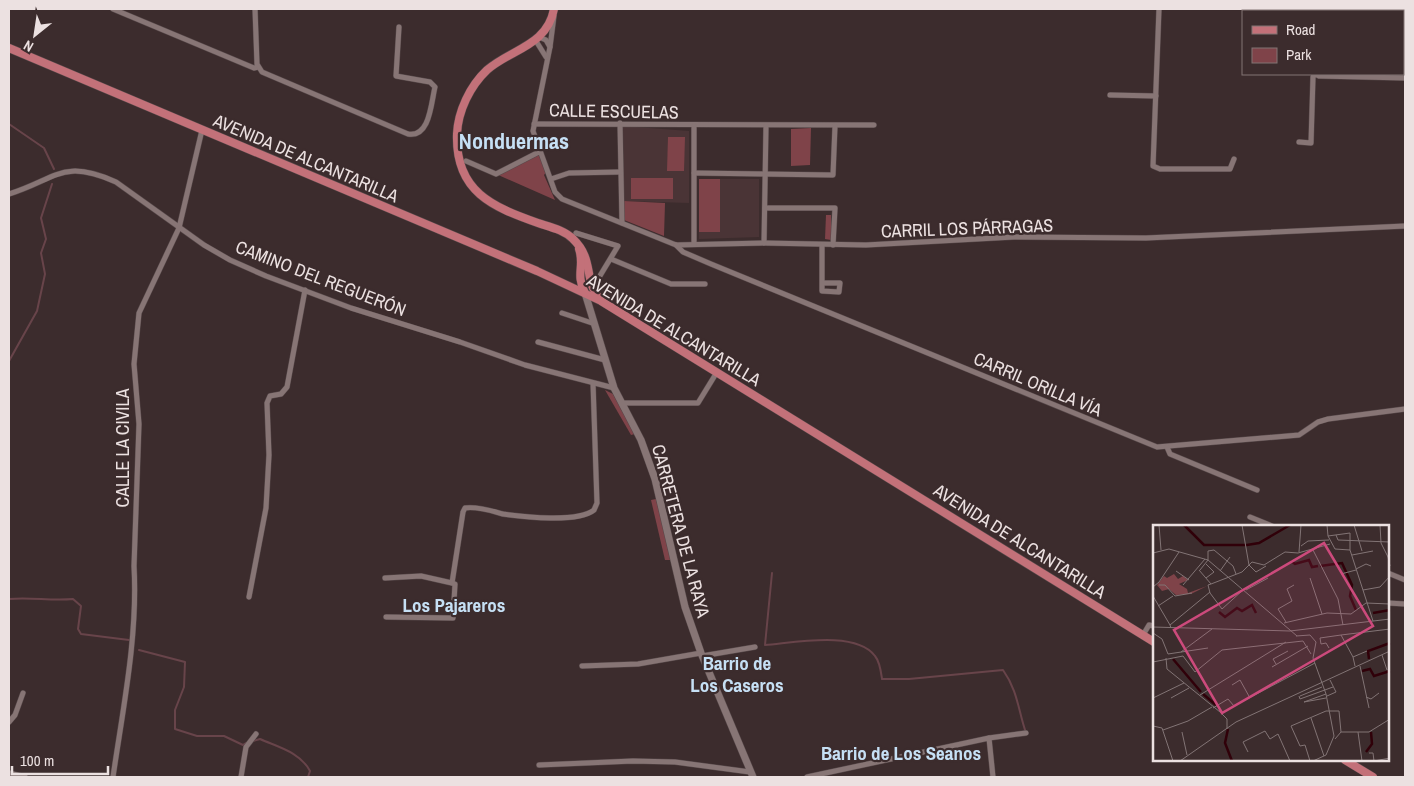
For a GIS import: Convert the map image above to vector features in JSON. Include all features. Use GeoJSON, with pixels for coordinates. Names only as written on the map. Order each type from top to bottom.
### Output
{"type":"FeatureCollection","features":[{"type":"Feature","properties":{"kind":"main road"},"geometry":{"type":"LineString","coordinates":[[554,10],[549,24],[538,39],[493,66],[476,82],[460,114],[457,131],[458,148],[470,183],[485,200],[503,211],[565,234],[575,241],[586,257],[592,289],[601,300]]}},
{"type":"Feature","properties":{"kind":"main road","name":"AVENIDA DE ALCANTARILLA"},"geometry":{"type":"LineString","coordinates":[[9,48],[601,300],[1153,641]]}},
{"type":"Feature","properties":{"kind":"main road"},"geometry":{"type":"LineString","coordinates":[[575,241],[582,259],[579,275],[585,293]]}},
{"type":"Feature","properties":{"kind":"main road"},"geometry":{"type":"LineString","coordinates":[[560,281],[572,281],[579,275]]}},
{"type":"Feature","properties":{"kind":"main road"},"geometry":{"type":"LineString","coordinates":[[585,293],[590,278]]}},
{"type":"Feature","properties":{"kind":"main road","name":"CARRETERA DE LA RAYA"},"geometry":{"type":"LineString","coordinates":[[585,293],[614,388],[641,440],[654,479],[685,607],[701,654],[751,775]]}},
{"type":"Feature","properties":{"kind":"main road"},"geometry":{"type":"LineString","coordinates":[[1347,761],[1373,777]]}},
{"type":"Feature","properties":{"kind":"street"},"geometry":{"type":"LineString","coordinates":[[114,9],[254,68],[258,67]]}},
{"type":"Feature","properties":{"kind":"street"},"geometry":{"type":"LineString","coordinates":[[255,9],[258,67],[265,74],[414,135],[423,130],[426,125],[434,88],[430,82],[396,76],[399,27]]}},
{"type":"Feature","properties":{"kind":"street"},"geometry":{"type":"LineString","coordinates":[[1159,9],[1153,166],[1160,169],[1230,169],[1234,160]]}},
{"type":"Feature","properties":{"kind":"street"},"geometry":{"type":"LineString","coordinates":[[534,124],[550,47],[554,10]]}},
{"type":"Feature","properties":{"kind":"street"},"geometry":{"type":"LineString","coordinates":[[538,39],[546,40],[550,47]]}},
{"type":"Feature","properties":{"kind":"street"},"geometry":{"type":"LineString","coordinates":[[538,39],[547,58]]}},
{"type":"Feature","properties":{"kind":"street"},"geometry":{"type":"LineString","coordinates":[[1299,142],[1311,143],[1314,75]]}},
{"type":"Feature","properties":{"kind":"street"},"geometry":{"type":"LineString","coordinates":[[1317,75],[1405,78]]}},
{"type":"Feature","properties":{"kind":"street"},"geometry":{"type":"LineString","coordinates":[[1110,95],[1156,96]]}},
{"type":"Feature","properties":{"kind":"street"},"geometry":{"type":"LineString","coordinates":[[620,123],[622,224]]}},
{"type":"Feature","properties":{"kind":"street","name":"CALLE ESCUELAS"},"geometry":{"type":"LineString","coordinates":[[534,124],[620,123],[694,126],[874,125]]}},
{"type":"Feature","properties":{"kind":"street","name":"CARRIL LOS PÁRRAGAS"},"geometry":{"type":"LineString","coordinates":[[534,124],[534,136],[539,152],[555,192],[562,199],[676,245],[764,243],[822,245],[923,244],[1014,237],[1146,238],[1405,226]]}},
{"type":"Feature","properties":{"kind":"street"},"geometry":{"type":"LineString","coordinates":[[694,126],[694,244]]}},
{"type":"Feature","properties":{"kind":"street"},"geometry":{"type":"LineString","coordinates":[[764,243],[766,126]]}},
{"type":"Feature","properties":{"kind":"street"},"geometry":{"type":"LineString","coordinates":[[694,173],[833,175],[835,126]]}},
{"type":"Feature","properties":{"kind":"street","name":"CALLE LA CIVILA"},"geometry":{"type":"LineString","coordinates":[[113,777],[129,666],[135,588],[134,566],[139,424],[134,364],[135,337],[139,313],[179,228],[202,130]]}},
{"type":"Feature","properties":{"kind":"street"},"geometry":{"type":"LineString","coordinates":[[466,161],[496,174],[539,152]]}},
{"type":"Feature","properties":{"kind":"street","name":"CAMINO DEL REGUERÓN"},"geometry":{"type":"LineString","coordinates":[[9,194],[56,174],[70,170],[84,171],[116,182],[179,228],[230,260],[266,276],[351,308],[460,342],[525,365],[614,388]]}},
{"type":"Feature","properties":{"kind":"street"},"geometry":{"type":"LineString","coordinates":[[550,180],[569,173],[620,172]]}},
{"type":"Feature","properties":{"kind":"street"},"geometry":{"type":"LineString","coordinates":[[765,208],[835,208],[833,245]]}},
{"type":"Feature","properties":{"kind":"street"},"geometry":{"type":"LineString","coordinates":[[576,232],[618,246],[592,289]]}},
{"type":"Feature","properties":{"kind":"street","name":"CARRIL ORILLA VÍA"},"geometry":{"type":"LineString","coordinates":[[676,245],[683,252],[711,264],[1156,447],[1299,435],[1318,422],[1328,419],[1405,409]]}},
{"type":"Feature","properties":{"kind":"street"},"geometry":{"type":"LineString","coordinates":[[822,245],[822,283]]}},
{"type":"Feature","properties":{"kind":"street"},"geometry":{"type":"LineString","coordinates":[[611,259],[672,284],[705,284]]}},
{"type":"Feature","properties":{"kind":"street"},"geometry":{"type":"LineString","coordinates":[[579,275],[585,273],[590,278]]}},
{"type":"Feature","properties":{"kind":"street"},"geometry":{"type":"LineString","coordinates":[[249,597],[266,508],[269,455],[267,403],[270,396],[281,394],[287,387],[305,290]]}},
{"type":"Feature","properties":{"kind":"street"},"geometry":{"type":"LineString","coordinates":[[562,313],[595,324]]}},
{"type":"Feature","properties":{"kind":"street"},"geometry":{"type":"LineString","coordinates":[[538,342],[605,360]]}},
{"type":"Feature","properties":{"kind":"street"},"geometry":{"type":"LineString","coordinates":[[622,404],[698,403],[717,372]]}},
{"type":"Feature","properties":{"kind":"street"},"geometry":{"type":"LineString","coordinates":[[452,583],[458,535],[465,508],[506,514],[560,517],[583,516],[594,510],[597,503],[593,382]]}},
{"type":"Feature","properties":{"kind":"street"},"geometry":{"type":"LineString","coordinates":[[1167,447],[1170,454],[1257,490]]}},
{"type":"Feature","properties":{"kind":"street"},"geometry":{"type":"LineString","coordinates":[[1250,517],[1270,525]]}},
{"type":"Feature","properties":{"kind":"street"},"geometry":{"type":"LineString","coordinates":[[1389,572],[1405,580]]}},
{"type":"Feature","properties":{"kind":"street"},"geometry":{"type":"LineString","coordinates":[[385,578],[421,576],[455,584],[453,618],[386,617]]}},
{"type":"Feature","properties":{"kind":"street"},"geometry":{"type":"LineString","coordinates":[[1389,603],[1405,604]]}},
{"type":"Feature","properties":{"kind":"street"},"geometry":{"type":"LineString","coordinates":[[1143,635],[1149,625],[1153,626]]}},
{"type":"Feature","properties":{"kind":"street"},"geometry":{"type":"LineString","coordinates":[[582,666],[638,664],[754,647]]}},
{"type":"Feature","properties":{"kind":"street"},"geometry":{"type":"LineString","coordinates":[[9,722],[15,715],[23,693]]}},
{"type":"Feature","properties":{"kind":"street"},"geometry":{"type":"LineString","coordinates":[[808,777],[989,738],[1026,733]]}},
{"type":"Feature","properties":{"kind":"street"},"geometry":{"type":"LineString","coordinates":[[241,777],[246,747],[256,734]]}},
{"type":"Feature","properties":{"kind":"street"},"geometry":{"type":"LineString","coordinates":[[989,738],[993,777]]}},
{"type":"Feature","properties":{"kind":"street"},"geometry":{"type":"LineString","coordinates":[[539,765],[633,761],[675,762],[751,775]]}},
{"type":"Feature","properties":{"kind":"street"},"geometry":{"type":"LineString","coordinates":[[9,773],[25,777]]}},
{"type":"Feature","properties":{"kind":"shaded area"},"geometry":{"type":"Polygon","coordinates":[[[623,126],[689,131],[689,203],[624,201],[623,126]]]}},
{"type":"Feature","properties":{"kind":"shaded area"},"geometry":{"type":"Polygon","coordinates":[[[699,179],[759,179],[759,237],[699,239],[699,179]]]}},
{"type":"Feature","properties":{"kind":"green space"},"geometry":{"type":"Polygon","coordinates":[[[811,128],[810,165],[791,166],[791,129],[811,128]]]}},
{"type":"Feature","properties":{"kind":"green space"},"geometry":{"type":"Polygon","coordinates":[[[668,137],[685,137],[684,171],[667,171],[668,137]]]}},
{"type":"Feature","properties":{"kind":"green space"},"geometry":{"type":"Polygon","coordinates":[[[539,152],[547,171],[544,175],[555,200],[496,174],[539,152]]]}},
{"type":"Feature","properties":{"kind":"green space"},"geometry":{"type":"Polygon","coordinates":[[[631,178],[673,178],[673,199],[631,199],[631,178]]]}},
{"type":"Feature","properties":{"kind":"green space"},"geometry":{"type":"Polygon","coordinates":[[[699,179],[720,179],[720,232],[699,232],[699,179]]]}},
{"type":"Feature","properties":{"kind":"green space"},"geometry":{"type":"Polygon","coordinates":[[[624,201],[665,203],[664,236],[624,220],[624,201]]]}},
{"type":"Feature","properties":{"kind":"green space"},"geometry":{"type":"Polygon","coordinates":[[[826,215],[831,215],[831,240],[825,239],[826,215]]]}},
{"type":"Feature","properties":{"kind":"green space"},"geometry":{"type":"Polygon","coordinates":[[[605,390],[613,394],[635,434],[631,435],[605,390]]]}},
{"type":"Feature","properties":{"kind":"green space"},"geometry":{"type":"Polygon","coordinates":[[[656,499],[671,560],[665,560],[651,500],[656,499]]]}},
{"type":"Feature","properties":{"kind":"waterway"},"geometry":{"type":"LineString","coordinates":[[9,124],[44,148],[54,169]]}},
{"type":"Feature","properties":{"kind":"waterway"},"geometry":{"type":"LineString","coordinates":[[9,361],[37,311],[45,274],[41,253],[46,239],[41,218],[52,184]]}},
{"type":"Feature","properties":{"kind":"waterway"},"geometry":{"type":"LineString","coordinates":[[772,573],[765,645],[823,640],[854,643],[866,648],[877,658],[882,679],[909,679],[1003,670],[1015,693],[1026,733]]}},
{"type":"Feature","properties":{"kind":"waterway"},"geometry":{"type":"LineString","coordinates":[[9,599],[73,599],[81,606],[78,629],[81,634],[129,640]]}},
{"type":"Feature","properties":{"kind":"waterway"},"geometry":{"type":"LineString","coordinates":[[139,650],[185,662],[184,687],[175,710],[175,729],[197,736],[224,736],[243,745],[246,743]]}},
{"type":"Feature","properties":{"kind":"waterway"},"geometry":{"type":"LineString","coordinates":[[253,741],[260,739],[295,755],[306,764],[310,771],[308,777]]}},
{"type":"Feature","properties":{"kind":"district","name":"Nonduermas"},"geometry":{"type":"Point","coordinates":[514,141]}},
{"type":"Feature","properties":{"kind":"district","name":"Los Pajareros"},"geometry":{"type":"Point","coordinates":[454,605]}},
{"type":"Feature","properties":{"kind":"district","name":"Barrio de Los Caseros"},"geometry":{"type":"Point","coordinates":[737,674]}},
{"type":"Feature","properties":{"kind":"district","name":"Barrio de Los Seanos"},"geometry":{"type":"Point","coordinates":[901,753]}}]}
